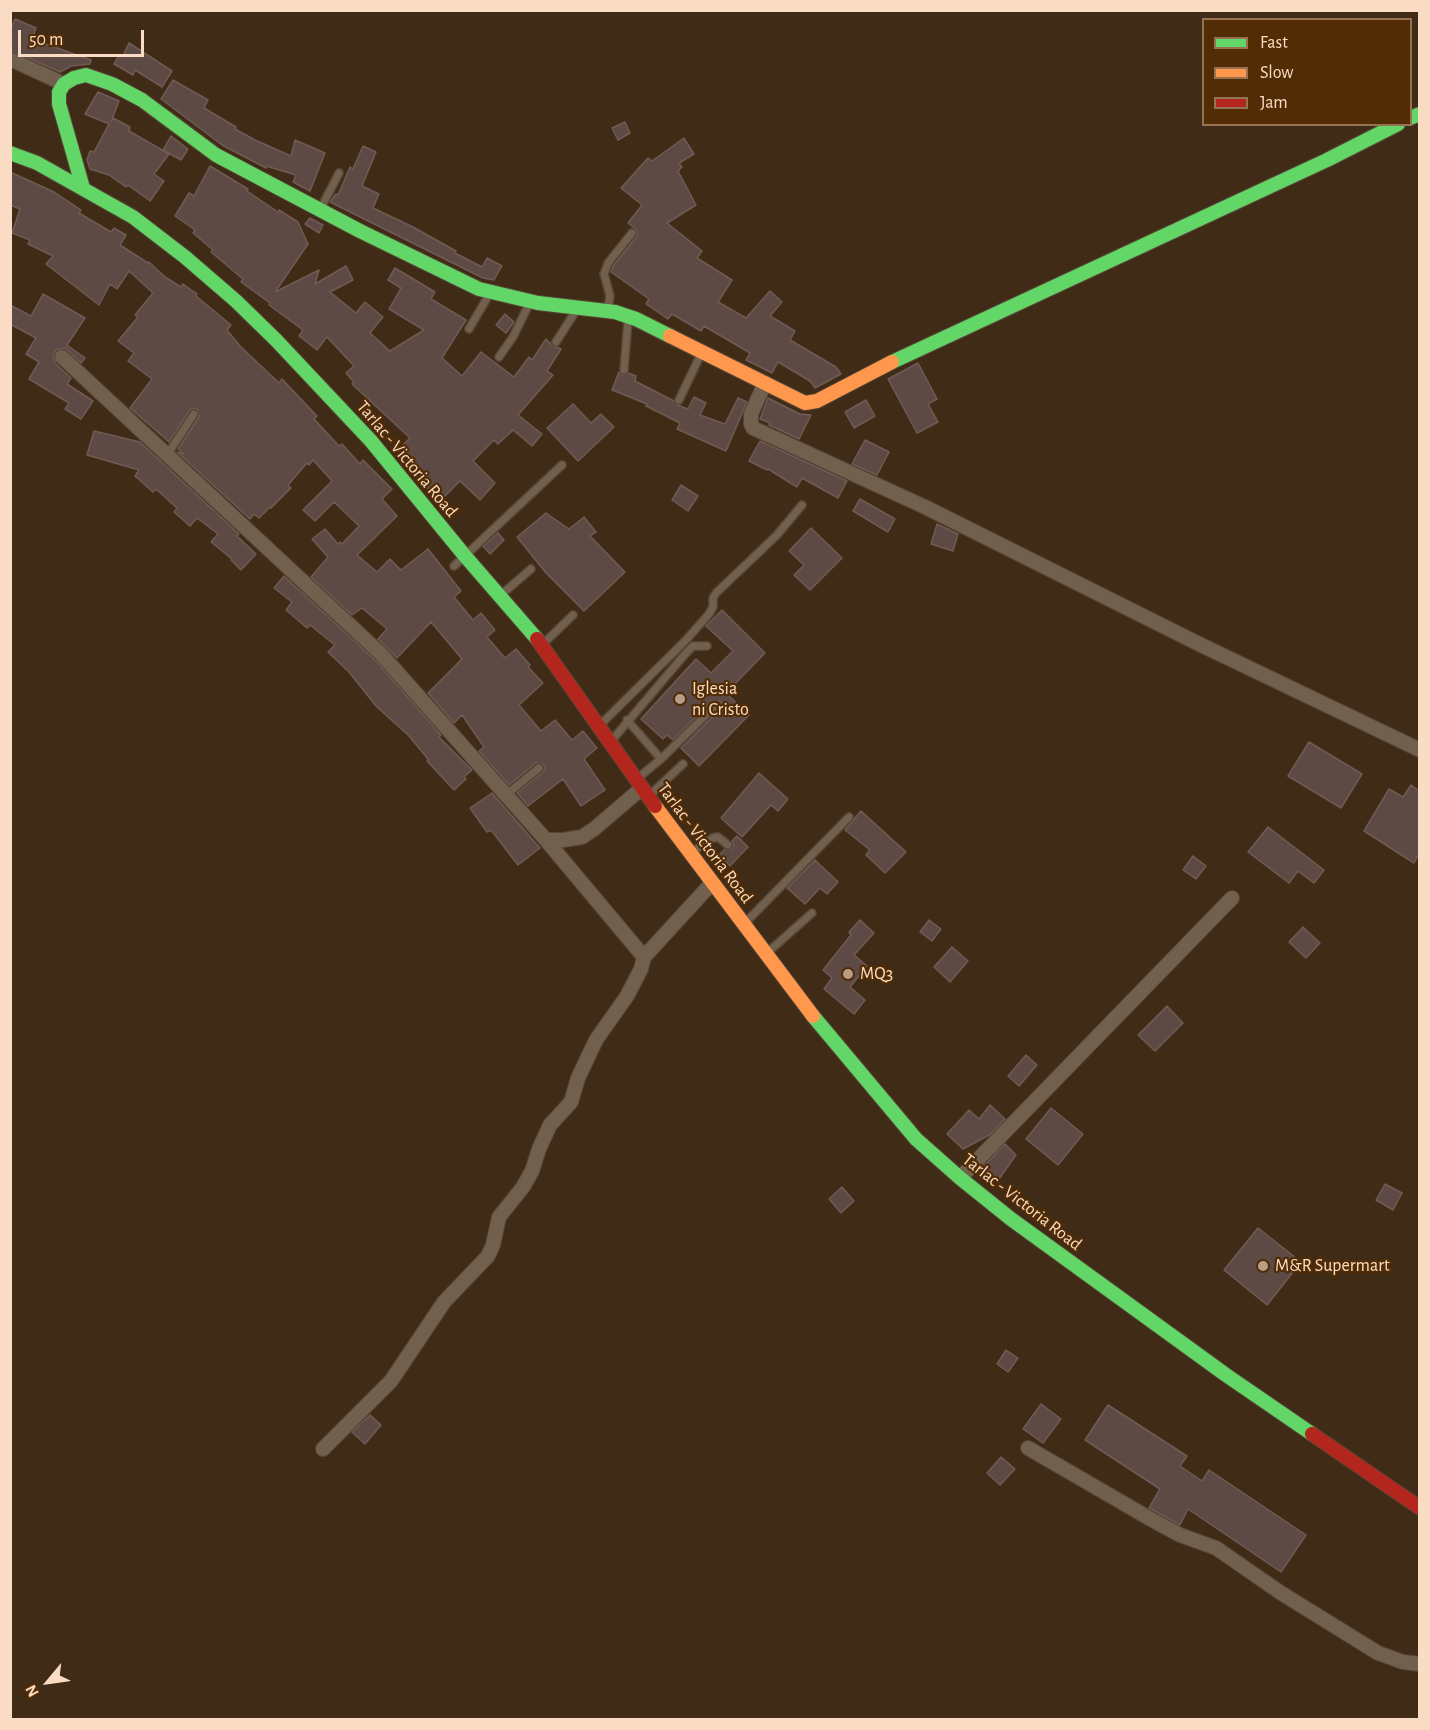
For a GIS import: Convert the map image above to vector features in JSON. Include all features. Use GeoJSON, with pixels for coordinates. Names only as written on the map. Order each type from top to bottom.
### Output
{"type":"FeatureCollection","features":[{"type":"Feature","properties":{"kind":"main road"},"geometry":{"type":"LineString","coordinates":[[83,188],[59,104],[59,92],[64,84],[86,75],[112,84],[142,100],[216,155],[320,210],[490,293],[530,302],[607,311],[629,317],[805,403],[817,401],[862,376],[1327,160],[1394,126]]}},
{"type":"Feature","properties":{"kind":"main road","name":"Tarlac - Victoria Road"},"geometry":{"type":"LineString","coordinates":[[10,153],[37,163],[133,217],[184,257],[236,301],[276,340],[371,441],[465,556],[542,644],[642,788],[743,925],[799,999],[916,1139],[1011,1219],[1226,1375],[1419,1508]]}},
{"type":"Feature","properties":{"kind":"street"},"geometry":{"type":"LineString","coordinates":[[10,59],[64,84]]}},
{"type":"Feature","properties":{"kind":"street"},"geometry":{"type":"LineString","coordinates":[[62,357],[381,654],[546,840],[644,957]]}},
{"type":"Feature","properties":{"kind":"street"},"geometry":{"type":"LineString","coordinates":[[765,383],[751,414],[753,428],[925,507],[1207,648],[1419,750]]}},
{"type":"Feature","properties":{"kind":"street"},"geometry":{"type":"LineString","coordinates":[[546,840],[582,837],[642,788]]}},
{"type":"Feature","properties":{"kind":"street"},"geometry":{"type":"LineString","coordinates":[[322,1449],[391,1381],[444,1302],[489,1256],[499,1217],[523,1187],[532,1171],[550,1125],[571,1102],[578,1078],[596,1040],[627,996],[641,969],[644,957],[712,883]]}},
{"type":"Feature","properties":{"kind":"street"},"geometry":{"type":"LineString","coordinates":[[960,1178],[1232,898]]}},
{"type":"Feature","properties":{"kind":"street"},"geometry":{"type":"LineString","coordinates":[[1028,1448],[1180,1535],[1216,1548],[1281,1593],[1378,1653],[1403,1662],[1419,1664]]}},
{"type":"Feature","properties":{"kind":"lane"},"geometry":{"type":"LineString","coordinates":[[320,210],[339,173]]}},
{"type":"Feature","properties":{"kind":"lane"},"geometry":{"type":"LineString","coordinates":[[607,311],[610,296],[604,274],[608,263],[632,233]]}},
{"type":"Feature","properties":{"kind":"lane"},"geometry":{"type":"LineString","coordinates":[[469,328],[490,293]]}},
{"type":"Feature","properties":{"kind":"lane"},"geometry":{"type":"LineString","coordinates":[[499,357],[513,337],[530,302]]}},
{"type":"Feature","properties":{"kind":"lane"},"geometry":{"type":"LineString","coordinates":[[556,342],[578,307]]}},
{"type":"Feature","properties":{"kind":"lane"},"geometry":{"type":"LineString","coordinates":[[624,370],[629,317]]}},
{"type":"Feature","properties":{"kind":"lane"},"geometry":{"type":"LineString","coordinates":[[679,400],[702,352]]}},
{"type":"Feature","properties":{"kind":"lane"},"geometry":{"type":"LineString","coordinates":[[167,455],[194,414]]}},
{"type":"Feature","properties":{"kind":"lane"},"geometry":{"type":"LineString","coordinates":[[454,566],[562,465]]}},
{"type":"Feature","properties":{"kind":"lane"},"geometry":{"type":"LineString","coordinates":[[600,725],[686,640],[709,614],[716,593],[777,535],[802,505]]}},
{"type":"Feature","properties":{"kind":"lane"},"geometry":{"type":"LineString","coordinates":[[500,596],[531,568]]}},
{"type":"Feature","properties":{"kind":"lane"},"geometry":{"type":"LineString","coordinates":[[542,644],[573,615]]}},
{"type":"Feature","properties":{"kind":"lane"},"geometry":{"type":"LineString","coordinates":[[611,741],[693,646],[707,646]]}},
{"type":"Feature","properties":{"kind":"lane"},"geometry":{"type":"LineString","coordinates":[[642,788],[661,759],[717,705]]}},
{"type":"Feature","properties":{"kind":"lane"},"geometry":{"type":"LineString","coordinates":[[627,720],[661,759]]}},
{"type":"Feature","properties":{"kind":"lane"},"geometry":{"type":"LineString","coordinates":[[642,788],[683,764]]}},
{"type":"Feature","properties":{"kind":"lane"},"geometry":{"type":"LineString","coordinates":[[506,795],[539,768]]}},
{"type":"Feature","properties":{"kind":"lane"},"geometry":{"type":"LineString","coordinates":[[743,925],[849,817]]}},
{"type":"Feature","properties":{"kind":"lane"},"geometry":{"type":"LineString","coordinates":[[690,853],[713,838],[718,837],[728,845]]}},
{"type":"Feature","properties":{"kind":"lane"},"geometry":{"type":"LineString","coordinates":[[765,954],[812,913]]}},
{"type":"Feature","properties":{"kind":"building"},"geometry":{"type":"Polygon","coordinates":[[[15,19],[36,28],[32,39],[91,60],[90,64],[71,66],[60,72],[10,50],[10,30],[15,19]]]}},
{"type":"Feature","properties":{"kind":"building"},"geometry":{"type":"Polygon","coordinates":[[[129,43],[172,71],[162,87],[135,70],[133,75],[114,64],[119,55],[123,56],[129,43]]]}},
{"type":"Feature","properties":{"kind":"building"},"geometry":{"type":"Polygon","coordinates":[[[173,80],[208,100],[204,108],[255,140],[291,156],[295,140],[325,153],[310,191],[293,182],[296,175],[266,166],[266,168],[222,145],[161,99],[173,80]]]}},
{"type":"Feature","properties":{"kind":"building"},"geometry":{"type":"Polygon","coordinates":[[[98,92],[119,101],[111,122],[113,118],[130,127],[129,131],[169,154],[154,174],[164,181],[150,201],[128,185],[126,187],[109,175],[90,169],[87,160],[90,151],[94,152],[109,124],[85,114],[98,92]]]}},
{"type":"Feature","properties":{"kind":"building"},"geometry":{"type":"Polygon","coordinates":[[[625,122],[630,133],[618,140],[612,128],[625,122]]]}},
{"type":"Feature","properties":{"kind":"building"},"geometry":{"type":"Polygon","coordinates":[[[171,136],[188,149],[181,160],[163,150],[171,136]]]}},
{"type":"Feature","properties":{"kind":"building"},"geometry":{"type":"Polygon","coordinates":[[[684,138],[694,154],[679,163],[682,167],[678,171],[696,205],[667,223],[702,251],[697,258],[732,280],[718,302],[746,318],[770,291],[782,302],[770,316],[795,331],[790,340],[836,367],[841,374],[815,388],[810,381],[778,362],[772,373],[746,360],[750,353],[704,326],[701,331],[672,314],[668,319],[646,304],[649,299],[611,272],[613,266],[637,236],[637,230],[628,223],[642,205],[621,188],[648,158],[652,161],[684,138]]]}},
{"type":"Feature","properties":{"kind":"building"},"geometry":{"type":"Polygon","coordinates":[[[363,146],[376,152],[362,186],[379,194],[373,208],[413,227],[482,267],[487,258],[502,266],[494,280],[483,278],[330,202],[336,194],[338,195],[350,167],[353,169],[363,146]]]}},
{"type":"Feature","properties":{"kind":"building"},"geometry":{"type":"Polygon","coordinates":[[[210,166],[248,189],[247,191],[278,212],[279,210],[298,222],[308,244],[275,292],[319,270],[315,284],[346,266],[353,280],[330,292],[356,313],[365,302],[383,317],[370,333],[390,351],[424,330],[389,309],[401,288],[388,280],[395,268],[435,292],[431,299],[466,320],[442,358],[462,376],[481,352],[514,377],[529,357],[532,360],[546,339],[553,346],[561,349],[547,371],[553,375],[518,415],[542,434],[532,446],[513,430],[498,444],[494,440],[473,461],[495,483],[480,500],[460,481],[440,501],[424,485],[428,480],[398,450],[410,438],[352,384],[354,382],[346,373],[354,366],[327,337],[317,350],[299,336],[303,330],[241,282],[243,279],[193,233],[195,230],[175,216],[189,193],[194,196],[210,166]]]}},
{"type":"Feature","properties":{"kind":"building"},"geometry":{"type":"Polygon","coordinates":[[[10,172],[54,192],[81,210],[79,213],[111,232],[114,228],[126,235],[120,245],[149,262],[165,277],[181,287],[183,284],[197,294],[196,296],[231,325],[227,330],[240,346],[279,383],[282,379],[317,416],[314,419],[339,446],[342,444],[360,464],[363,460],[392,489],[382,499],[397,516],[357,555],[377,572],[390,559],[401,570],[428,549],[461,591],[454,597],[473,620],[481,613],[495,630],[487,637],[505,658],[516,649],[543,683],[519,705],[541,731],[555,720],[572,740],[583,731],[597,748],[584,759],[605,790],[581,806],[563,779],[528,806],[517,793],[543,772],[545,768],[543,764],[536,763],[509,785],[479,751],[484,747],[462,715],[454,723],[428,693],[462,659],[431,622],[397,658],[378,639],[387,629],[362,608],[352,615],[311,577],[328,557],[312,539],[325,529],[338,544],[340,542],[342,544],[359,526],[334,502],[315,521],[303,510],[332,481],[313,460],[309,465],[307,463],[288,485],[291,488],[271,508],[259,518],[254,514],[250,519],[177,452],[184,454],[178,449],[199,417],[198,410],[194,408],[190,410],[169,442],[130,408],[152,379],[128,361],[134,353],[118,341],[138,317],[135,315],[153,293],[129,271],[117,289],[110,284],[99,305],[46,264],[53,256],[28,244],[30,240],[12,233],[20,209],[10,205],[10,172]]]}},
{"type":"Feature","properties":{"kind":"building"},"geometry":{"type":"Polygon","coordinates":[[[310,218],[323,225],[319,233],[305,224],[310,218]]]}},
{"type":"Feature","properties":{"kind":"building"},"geometry":{"type":"Polygon","coordinates":[[[43,294],[85,318],[67,345],[85,358],[81,363],[65,348],[56,350],[53,356],[56,364],[71,378],[67,384],[93,401],[81,419],[65,409],[69,403],[29,379],[39,362],[26,354],[36,338],[10,324],[10,305],[31,316],[43,294]]]}},
{"type":"Feature","properties":{"kind":"building"},"geometry":{"type":"Polygon","coordinates":[[[505,314],[514,322],[506,333],[496,325],[505,314]]]}},
{"type":"Feature","properties":{"kind":"building"},"geometry":{"type":"Polygon","coordinates":[[[918,363],[937,399],[928,404],[938,422],[917,433],[888,379],[918,363]]]}},
{"type":"Feature","properties":{"kind":"building"},"geometry":{"type":"Polygon","coordinates":[[[619,372],[623,375],[628,373],[636,376],[635,381],[688,409],[694,397],[706,403],[700,415],[725,424],[738,398],[747,402],[726,451],[677,429],[680,423],[646,406],[647,404],[612,390],[619,372]]]}},
{"type":"Feature","properties":{"kind":"building"},"geometry":{"type":"Polygon","coordinates":[[[768,398],[800,414],[811,415],[799,439],[760,419],[768,398]]]}},
{"type":"Feature","properties":{"kind":"building"},"geometry":{"type":"Polygon","coordinates":[[[866,400],[875,416],[854,428],[845,412],[866,400]]]}},
{"type":"Feature","properties":{"kind":"building"},"geometry":{"type":"Polygon","coordinates":[[[573,404],[591,423],[601,414],[614,427],[578,461],[547,428],[573,404]]]}},
{"type":"Feature","properties":{"kind":"building"},"geometry":{"type":"Polygon","coordinates":[[[94,431],[140,442],[239,534],[237,536],[256,554],[241,570],[232,559],[211,542],[218,534],[197,518],[190,526],[174,512],[177,508],[156,489],[153,492],[135,476],[139,470],[87,455],[94,431]]]}},
{"type":"Feature","properties":{"kind":"building"},"geometry":{"type":"Polygon","coordinates":[[[865,440],[889,452],[877,475],[852,464],[865,440]]]}},
{"type":"Feature","properties":{"kind":"building"},"geometry":{"type":"Polygon","coordinates":[[[760,441],[847,481],[838,498],[802,478],[797,487],[768,469],[749,461],[760,441]]]}},
{"type":"Feature","properties":{"kind":"building"},"geometry":{"type":"Polygon","coordinates":[[[681,485],[698,496],[688,511],[672,500],[681,485]]]}},
{"type":"Feature","properties":{"kind":"building"},"geometry":{"type":"Polygon","coordinates":[[[860,499],[895,519],[888,532],[853,511],[860,499]]]}},
{"type":"Feature","properties":{"kind":"building"},"geometry":{"type":"Polygon","coordinates":[[[546,513],[569,529],[584,517],[596,532],[590,536],[625,572],[584,611],[546,573],[517,537],[546,513]]]}},
{"type":"Feature","properties":{"kind":"building"},"geometry":{"type":"Polygon","coordinates":[[[937,524],[958,534],[953,551],[931,544],[937,524]]]}},
{"type":"Feature","properties":{"kind":"building"},"geometry":{"type":"Polygon","coordinates":[[[811,528],[842,558],[810,590],[794,575],[804,565],[789,551],[811,528]]]}},
{"type":"Feature","properties":{"kind":"building"},"geometry":{"type":"Polygon","coordinates":[[[498,533],[504,540],[490,554],[483,546],[498,533]]]}},
{"type":"Feature","properties":{"kind":"building"},"geometry":{"type":"Polygon","coordinates":[[[284,576],[375,660],[441,735],[439,737],[472,770],[454,790],[427,761],[428,759],[409,736],[376,706],[349,672],[328,652],[335,645],[310,625],[307,628],[286,610],[292,602],[274,588],[284,576]]]}},
{"type":"Feature","properties":{"kind":"building"},"geometry":{"type":"Polygon","coordinates":[[[722,610],[765,653],[726,693],[749,715],[699,766],[681,748],[720,709],[722,704],[720,701],[712,701],[673,740],[667,735],[663,739],[641,719],[696,659],[711,673],[733,651],[706,626],[722,610]]]}},
{"type":"Feature","properties":{"kind":"building"},"geometry":{"type":"Polygon","coordinates":[[[1309,742],[1362,774],[1341,808],[1288,776],[1309,742]]]}},
{"type":"Feature","properties":{"kind":"building"},"geometry":{"type":"Polygon","coordinates":[[[759,773],[788,799],[778,811],[771,805],[742,837],[721,818],[759,773]]]}},
{"type":"Feature","properties":{"kind":"building"},"geometry":{"type":"Polygon","coordinates":[[[1411,785],[1419,791],[1419,854],[1414,863],[1364,831],[1389,789],[1403,797],[1411,785]]]}},
{"type":"Feature","properties":{"kind":"building"},"geometry":{"type":"Polygon","coordinates":[[[492,793],[540,848],[518,865],[491,830],[487,832],[470,808],[492,793]]]}},
{"type":"Feature","properties":{"kind":"building"},"geometry":{"type":"Polygon","coordinates":[[[861,811],[906,852],[885,873],[866,855],[870,850],[845,830],[861,811]]]}},
{"type":"Feature","properties":{"kind":"building"},"geometry":{"type":"Polygon","coordinates":[[[1268,827],[1324,870],[1314,883],[1298,871],[1289,883],[1248,852],[1268,827]]]}},
{"type":"Feature","properties":{"kind":"building"},"geometry":{"type":"Polygon","coordinates":[[[737,836],[748,847],[730,866],[719,855],[725,849],[732,849],[734,845],[732,841],[737,836]]]}},
{"type":"Feature","properties":{"kind":"building"},"geometry":{"type":"Polygon","coordinates":[[[1193,856],[1206,866],[1196,879],[1183,870],[1193,856]]]}},
{"type":"Feature","properties":{"kind":"building"},"geometry":{"type":"Polygon","coordinates":[[[815,860],[838,882],[827,894],[820,888],[805,904],[787,888],[815,860]]]}},
{"type":"Feature","properties":{"kind":"building"},"geometry":{"type":"Polygon","coordinates":[[[860,920],[874,933],[854,955],[867,966],[850,987],[865,1000],[854,1014],[824,989],[832,978],[823,970],[860,920]]]}},
{"type":"Feature","properties":{"kind":"building"},"geometry":{"type":"Polygon","coordinates":[[[929,920],[941,929],[932,941],[920,932],[929,920]]]}},
{"type":"Feature","properties":{"kind":"building"},"geometry":{"type":"Polygon","coordinates":[[[1303,927],[1320,943],[1306,958],[1289,942],[1303,927]]]}},
{"type":"Feature","properties":{"kind":"building"},"geometry":{"type":"Polygon","coordinates":[[[952,947],[968,961],[950,982],[934,967],[952,947]]]}},
{"type":"Feature","properties":{"kind":"building"},"geometry":{"type":"Polygon","coordinates":[[[1167,1006],[1183,1023],[1155,1051],[1138,1035],[1167,1006]]]}},
{"type":"Feature","properties":{"kind":"building"},"geometry":{"type":"Polygon","coordinates":[[[1026,1055],[1037,1065],[1019,1086],[1008,1076],[1026,1055]]]}},
{"type":"Feature","properties":{"kind":"building"},"geometry":{"type":"Polygon","coordinates":[[[990,1105],[1005,1119],[991,1134],[963,1149],[947,1134],[969,1110],[979,1119],[990,1105]]]}},
{"type":"Feature","properties":{"kind":"building"},"geometry":{"type":"Polygon","coordinates":[[[1051,1108],[1083,1134],[1058,1165],[1026,1139],[1051,1108]]]}},
{"type":"Feature","properties":{"kind":"building"},"geometry":{"type":"Polygon","coordinates":[[[1005,1144],[1016,1155],[999,1179],[983,1167],[1005,1144]]]}},
{"type":"Feature","properties":{"kind":"building"},"geometry":{"type":"Polygon","coordinates":[[[1385,1184],[1402,1193],[1393,1210],[1376,1200],[1385,1184]]]}},
{"type":"Feature","properties":{"kind":"building"},"geometry":{"type":"Polygon","coordinates":[[[842,1187],[854,1201],[841,1213],[829,1199],[842,1187]]]}},
{"type":"Feature","properties":{"kind":"building","name":"M&R Supermart"},"geometry":{"type":"Polygon","coordinates":[[[1258,1228],[1301,1262],[1267,1305],[1224,1270],[1258,1228]]]}},
{"type":"Feature","properties":{"kind":"building"},"geometry":{"type":"Polygon","coordinates":[[[1006,1350],[1018,1358],[1008,1372],[997,1364],[1006,1350]]]}},
{"type":"Feature","properties":{"kind":"building"},"geometry":{"type":"Polygon","coordinates":[[[1041,1404],[1061,1419],[1043,1443],[1023,1429],[1041,1404]]]}},
{"type":"Feature","properties":{"kind":"building"},"geometry":{"type":"Polygon","coordinates":[[[1108,1405],[1187,1456],[1180,1466],[1202,1481],[1209,1470],[1306,1535],[1281,1572],[1188,1509],[1180,1525],[1149,1508],[1160,1489],[1085,1440],[1108,1405]]]}},
{"type":"Feature","properties":{"kind":"building"},"geometry":{"type":"Polygon","coordinates":[[[370,1415],[381,1425],[365,1444],[352,1432],[370,1415]]]}},
{"type":"Feature","properties":{"kind":"building"},"geometry":{"type":"Polygon","coordinates":[[[1001,1457],[1015,1469],[1000,1485],[987,1473],[1001,1457]]]}},
{"type":"Feature","properties":{"kind":"traffic: fast"},"geometry":{"type":"LineString","coordinates":[[83,188],[59,104],[59,92],[64,84],[86,75],[112,84],[142,100],[216,155],[360,231],[479,289],[538,303],[615,312],[636,319],[670,336]]}},
{"type":"Feature","properties":{"kind":"traffic: fast"},"geometry":{"type":"LineString","coordinates":[[1412,117],[1420,114]]}},
{"type":"Feature","properties":{"kind":"traffic: fast"},"geometry":{"type":"LineString","coordinates":[[892,362],[1327,160],[1394,126]]}},
{"type":"Feature","properties":{"kind":"traffic: fast"},"geometry":{"type":"LineString","coordinates":[[10,153],[37,163],[133,217],[185,257],[236,301],[371,441],[465,556],[537,639]]}},
{"type":"Feature","properties":{"kind":"traffic: fast"},"geometry":{"type":"LineString","coordinates":[[813,1016],[916,1139],[960,1178],[1011,1219],[1226,1375],[1312,1434]]}},
{"type":"Feature","properties":{"kind":"traffic: slow"},"geometry":{"type":"LineString","coordinates":[[670,336],[805,403],[817,401],[892,362]]}},
{"type":"Feature","properties":{"kind":"traffic: slow"},"geometry":{"type":"LineString","coordinates":[[655,806],[813,1016]]}},
{"type":"Feature","properties":{"kind":"traffic: jam"},"geometry":{"type":"LineString","coordinates":[[537,639],[655,806]]}},
{"type":"Feature","properties":{"kind":"traffic: jam"},"geometry":{"type":"LineString","coordinates":[[1312,1434],[1420,1508]]}},
{"type":"Feature","properties":{"kind":"place","name":"Iglesia ni Cristo"},"geometry":{"type":"Point","coordinates":[680,699]}},
{"type":"Feature","properties":{"kind":"place","name":"MQ3"},"geometry":{"type":"Point","coordinates":[848,974]}},
{"type":"Feature","properties":{"kind":"place","name":"M&R Supermart"},"geometry":{"type":"Point","coordinates":[1263,1266]}}]}
